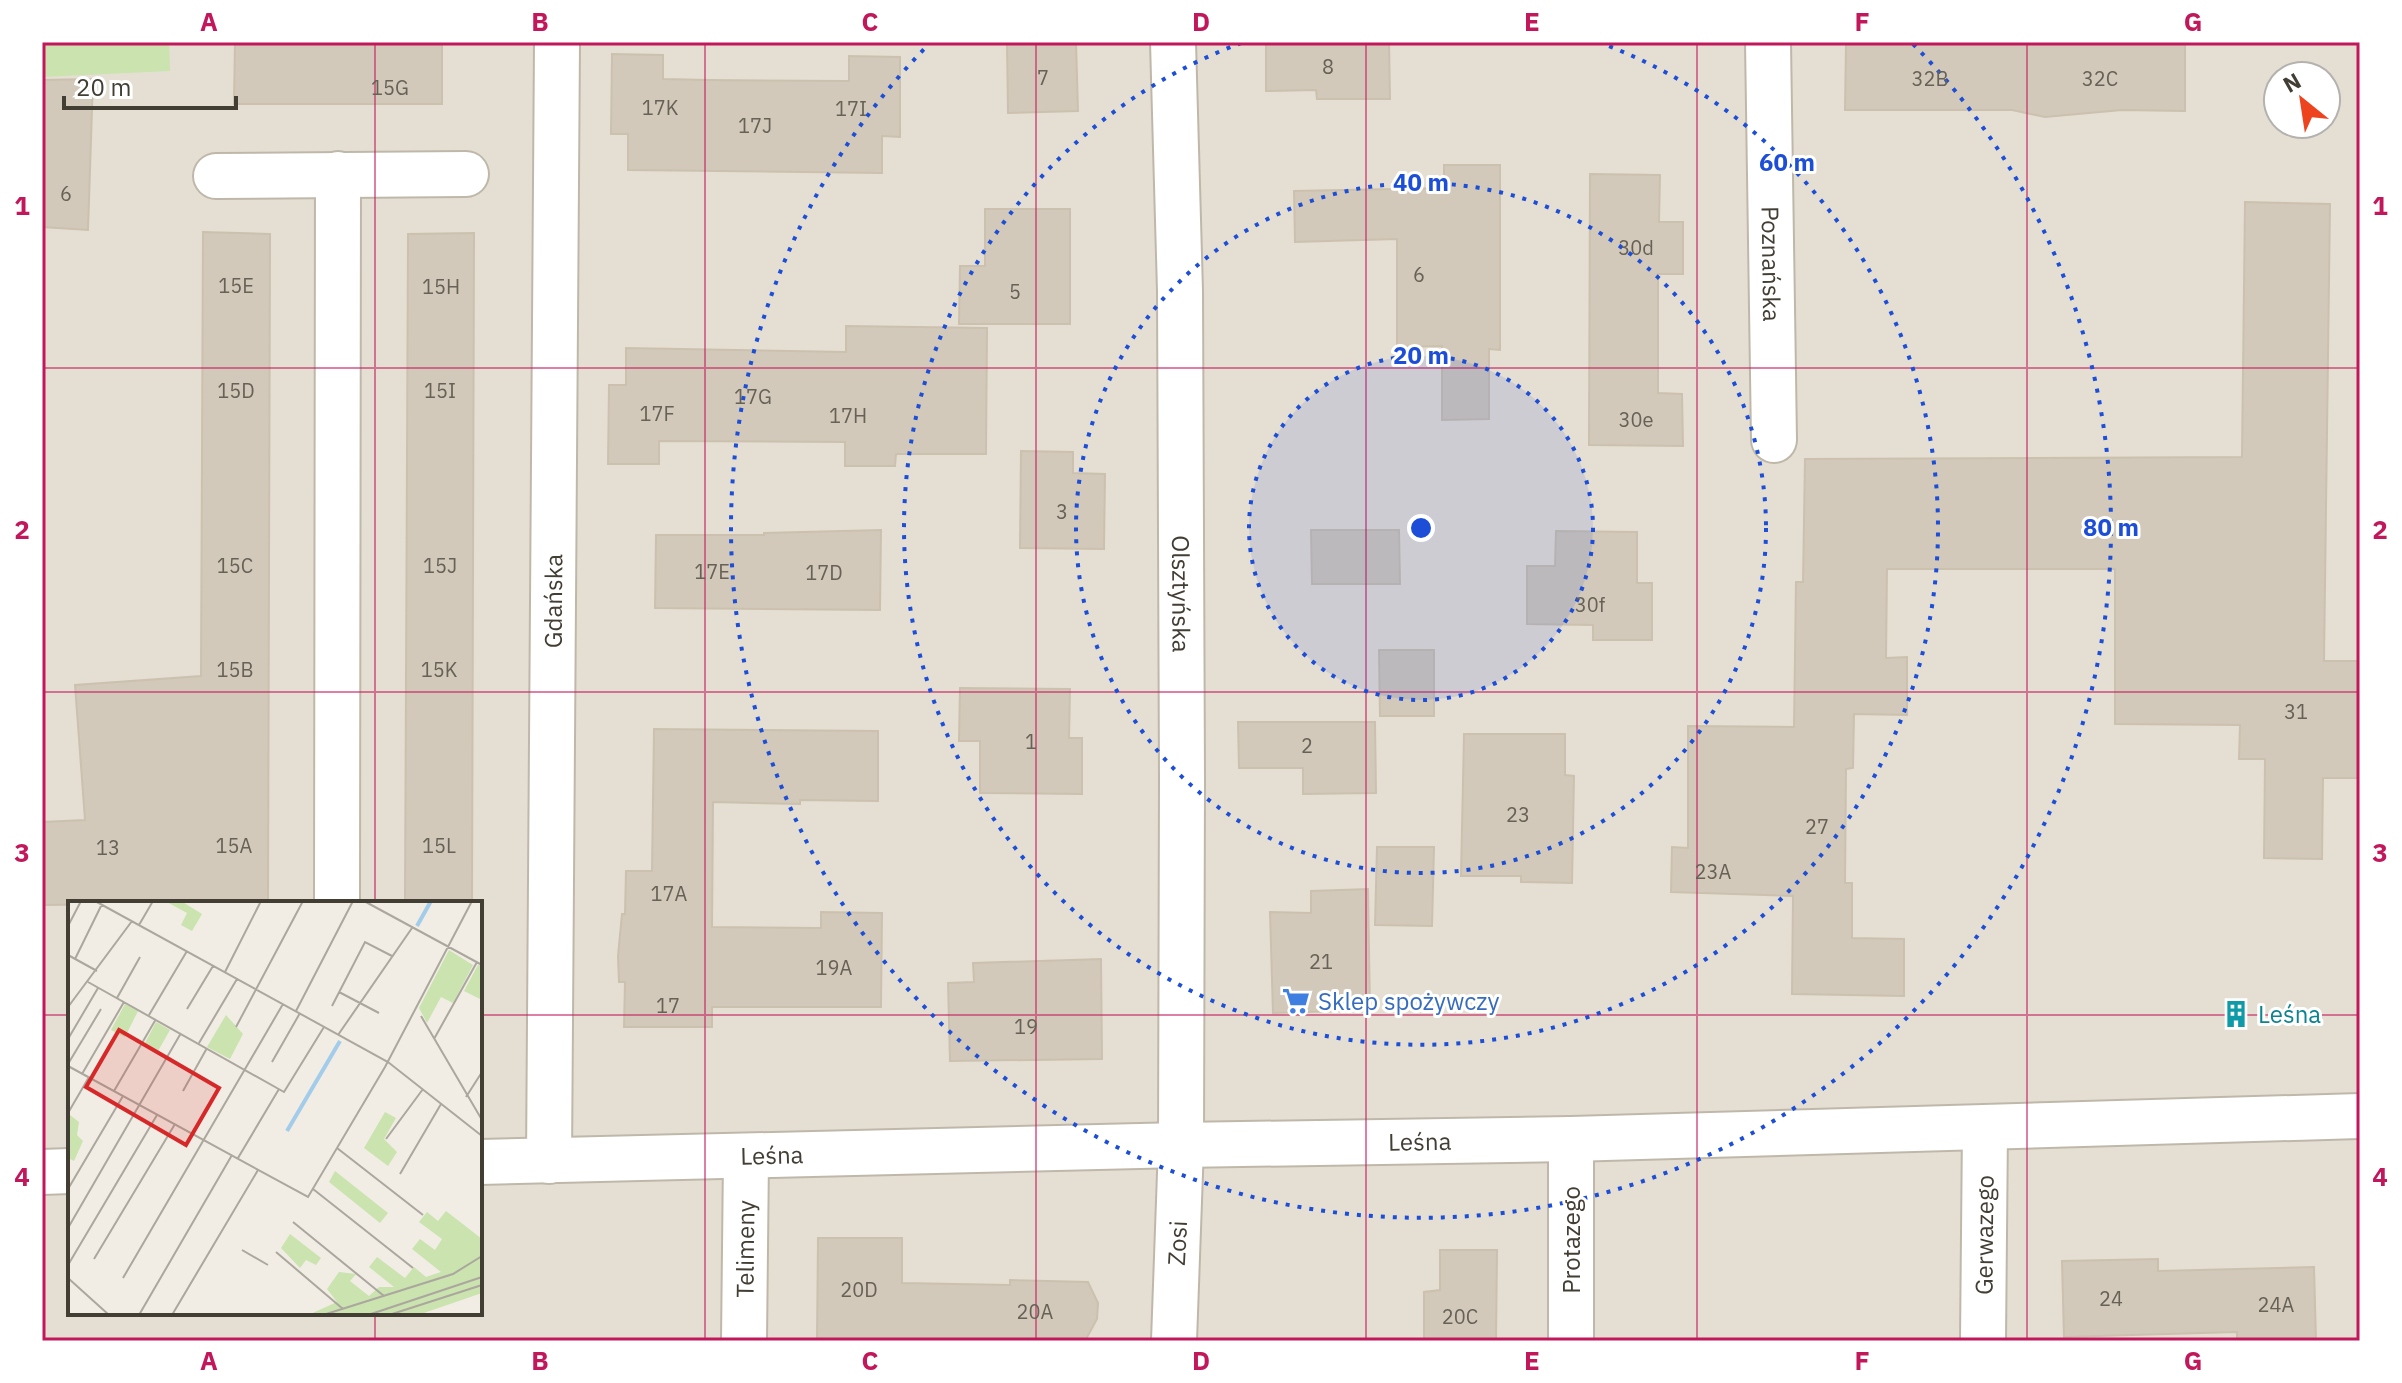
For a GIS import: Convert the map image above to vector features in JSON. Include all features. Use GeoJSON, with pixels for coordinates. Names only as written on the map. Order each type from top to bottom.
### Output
{"type":"FeatureCollection","features":[{"type":"Feature","properties":{"kind":"street","name":"Gdańska"},"geometry":{"type":"LineString","coordinates":[[549,1161],[557,42]]}},
{"type":"Feature","properties":{"kind":"street","name":"Olsztyńska"},"geometry":{"type":"LineString","coordinates":[[1173,42],[1180,291],[1181,1145]]}},
{"type":"Feature","properties":{"kind":"street","name":"Poznańska"},"geometry":{"type":"LineString","coordinates":[[1768,42],[1774,440]]}},
{"type":"Feature","properties":{"kind":"street"},"geometry":{"type":"LineString","coordinates":[[337,901],[338,174]]}},
{"type":"Feature","properties":{"kind":"street"},"geometry":{"type":"LineString","coordinates":[[216,176],[466,174]]}},
{"type":"Feature","properties":{"kind":"street","name":"Leśna"},"geometry":{"type":"LineString","coordinates":[[482,1162],[1571,1139],[2360,1116]]}},
{"type":"Feature","properties":{"kind":"street","name":"Gerwazego"},"geometry":{"type":"LineString","coordinates":[[1983,1341],[1985,1128]]}},
{"type":"Feature","properties":{"kind":"street","name":"Protazego"},"geometry":{"type":"LineString","coordinates":[[1571,1139],[1571,1341]]}},
{"type":"Feature","properties":{"kind":"street","name":"Zosi"},"geometry":{"type":"LineString","coordinates":[[1174,1341],[1181,1145]]}},
{"type":"Feature","properties":{"kind":"street","name":"Telimeny"},"geometry":{"type":"LineString","coordinates":[[744,1341],[746,1157]]}},
{"type":"Feature","properties":{"kind":"street"},"geometry":{"type":"LineString","coordinates":[[42,1172],[68,1171]]}},
{"type":"Feature","properties":{"kind":"shaded area"},"geometry":{"type":"Polygon","coordinates":[[[42,42],[2360,42],[2360,1341],[42,1341],[42,42]]]}},
{"type":"Feature","properties":{"kind":"green space"},"geometry":{"type":"Polygon","coordinates":[[[42,42],[169,42],[170,71],[42,77],[42,42]]]}},
{"type":"Feature","properties":{"kind":"building"},"geometry":{"type":"Polygon","coordinates":[[[235,42],[442,42],[442,104],[234,104],[235,42]]]}},
{"type":"Feature","properties":{"kind":"building"},"geometry":{"type":"Polygon","coordinates":[[[1007,42],[1076,42],[1078,111],[1008,113],[1007,42]]]}},
{"type":"Feature","properties":{"kind":"building"},"geometry":{"type":"Polygon","coordinates":[[[1266,42],[1389,42],[1390,99],[1317,99],[1316,90],[1266,91],[1266,42]]]}},
{"type":"Feature","properties":{"kind":"building"},"geometry":{"type":"Polygon","coordinates":[[[2185,42],[2185,111],[2122,110],[2045,117],[2012,110],[1845,110],[1846,44],[2185,42]]]}},
{"type":"Feature","properties":{"kind":"building"},"geometry":{"type":"Polygon","coordinates":[[[612,54],[663,55],[663,79],[709,80],[849,81],[849,56],[900,57],[900,137],[882,136],[882,173],[628,170],[628,134],[611,134],[612,54]]]}},
{"type":"Feature","properties":{"kind":"building"},"geometry":{"type":"Polygon","coordinates":[[[93,79],[88,230],[42,227],[42,80],[93,79]]]}},
{"type":"Feature","properties":{"kind":"building"},"geometry":{"type":"Polygon","coordinates":[[[1444,165],[1500,165],[1500,350],[1489,349],[1489,419],[1442,420],[1442,346],[1397,347],[1397,239],[1295,242],[1294,191],[1444,188],[1444,165]]]}},
{"type":"Feature","properties":{"kind":"building"},"geometry":{"type":"Polygon","coordinates":[[[1590,174],[1660,175],[1659,222],[1683,222],[1683,274],[1658,274],[1658,393],[1682,394],[1683,446],[1589,445],[1590,174]]]}},
{"type":"Feature","properties":{"kind":"building"},"geometry":{"type":"Polygon","coordinates":[[[2245,202],[2330,204],[2324,661],[2360,661],[2360,778],[2323,778],[2322,859],[2264,858],[2265,759],[2239,759],[2240,725],[2115,724],[2115,569],[1887,569],[1886,658],[1907,657],[1907,715],[1854,714],[1853,768],[1846,769],[1845,883],[1852,883],[1852,938],[1904,939],[1904,996],[1792,994],[1793,896],[1671,892],[1672,847],[1688,848],[1688,726],[1794,727],[1796,582],[1803,582],[1805,459],[2242,457],[2245,202]]]}},
{"type":"Feature","properties":{"kind":"building"},"geometry":{"type":"Polygon","coordinates":[[[985,209],[1070,209],[1070,324],[959,324],[960,266],[985,266],[985,209]]]}},
{"type":"Feature","properties":{"kind":"building"},"geometry":{"type":"Polygon","coordinates":[[[203,232],[270,234],[268,901],[68,901],[68,905],[42,905],[42,822],[85,820],[75,685],[201,676],[203,232]]]}},
{"type":"Feature","properties":{"kind":"building"},"geometry":{"type":"Polygon","coordinates":[[[474,233],[472,901],[405,901],[408,234],[474,233]]]}},
{"type":"Feature","properties":{"kind":"building"},"geometry":{"type":"Polygon","coordinates":[[[846,326],[987,328],[986,454],[896,454],[895,466],[845,466],[845,442],[659,441],[659,464],[608,464],[609,385],[626,385],[626,348],[846,352],[846,326]]]}},
{"type":"Feature","properties":{"kind":"building"},"geometry":{"type":"Polygon","coordinates":[[[1021,451],[1073,452],[1073,473],[1105,474],[1104,549],[1020,548],[1021,451]]]}},
{"type":"Feature","properties":{"kind":"building"},"geometry":{"type":"Polygon","coordinates":[[[881,530],[880,610],[655,608],[656,535],[881,530]]]}},
{"type":"Feature","properties":{"kind":"building"},"geometry":{"type":"Polygon","coordinates":[[[1311,530],[1399,530],[1400,584],[1312,584],[1311,530]]]}},
{"type":"Feature","properties":{"kind":"building"},"geometry":{"type":"Polygon","coordinates":[[[1556,531],[1637,532],[1637,583],[1652,583],[1652,640],[1593,640],[1593,625],[1527,624],[1527,566],[1555,566],[1556,531]]]}},
{"type":"Feature","properties":{"kind":"building"},"geometry":{"type":"Polygon","coordinates":[[[1379,650],[1434,650],[1434,716],[1380,716],[1379,650]]]}},
{"type":"Feature","properties":{"kind":"building"},"geometry":{"type":"Polygon","coordinates":[[[960,688],[1070,689],[1069,738],[1082,738],[1082,794],[980,793],[980,741],[959,741],[960,688]]]}},
{"type":"Feature","properties":{"kind":"building"},"geometry":{"type":"Polygon","coordinates":[[[1238,722],[1375,722],[1376,793],[1303,794],[1303,768],[1239,768],[1238,722]]]}},
{"type":"Feature","properties":{"kind":"building"},"geometry":{"type":"Polygon","coordinates":[[[654,729],[878,731],[878,801],[800,800],[800,804],[713,802],[712,927],[821,928],[821,912],[882,913],[881,1007],[712,1007],[712,1027],[624,1027],[625,982],[619,982],[618,956],[622,914],[625,914],[626,871],[652,871],[654,729]]]}},
{"type":"Feature","properties":{"kind":"building"},"geometry":{"type":"Polygon","coordinates":[[[1464,734],[1565,734],[1565,775],[1574,776],[1572,883],[1521,882],[1521,876],[1461,876],[1464,734]]]}},
{"type":"Feature","properties":{"kind":"building"},"geometry":{"type":"Polygon","coordinates":[[[1377,847],[1434,847],[1432,926],[1375,925],[1377,847]]]}},
{"type":"Feature","properties":{"kind":"building"},"geometry":{"type":"Polygon","coordinates":[[[1368,889],[1370,1010],[1273,1013],[1270,912],[1311,913],[1311,891],[1368,889]]]}},
{"type":"Feature","properties":{"kind":"building"},"geometry":{"type":"Polygon","coordinates":[[[1101,959],[1102,1059],[950,1061],[948,983],[974,982],[973,963],[1101,959]]]}},
{"type":"Feature","properties":{"kind":"building"},"geometry":{"type":"Polygon","coordinates":[[[818,1238],[902,1238],[902,1283],[1010,1285],[1010,1280],[1088,1282],[1098,1303],[1097,1319],[1085,1341],[817,1341],[818,1238]]]}},
{"type":"Feature","properties":{"kind":"building"},"geometry":{"type":"Polygon","coordinates":[[[1440,1250],[1497,1250],[1496,1341],[1424,1341],[1424,1292],[1440,1290],[1440,1250]]]}},
{"type":"Feature","properties":{"kind":"building"},"geometry":{"type":"Polygon","coordinates":[[[2158,1259],[2158,1271],[2314,1267],[2316,1341],[2237,1341],[2237,1332],[2064,1337],[2062,1261],[2158,1259]]]}},
{"type":"Feature","properties":{"kind":"place","name":"Sklep spożywczy"},"geometry":{"type":"Point","coordinates":[1296,1001]}},
{"type":"Feature","properties":{"kind":"place","name":"Leśna"},"geometry":{"type":"Point","coordinates":[2236,1014]}}]}
